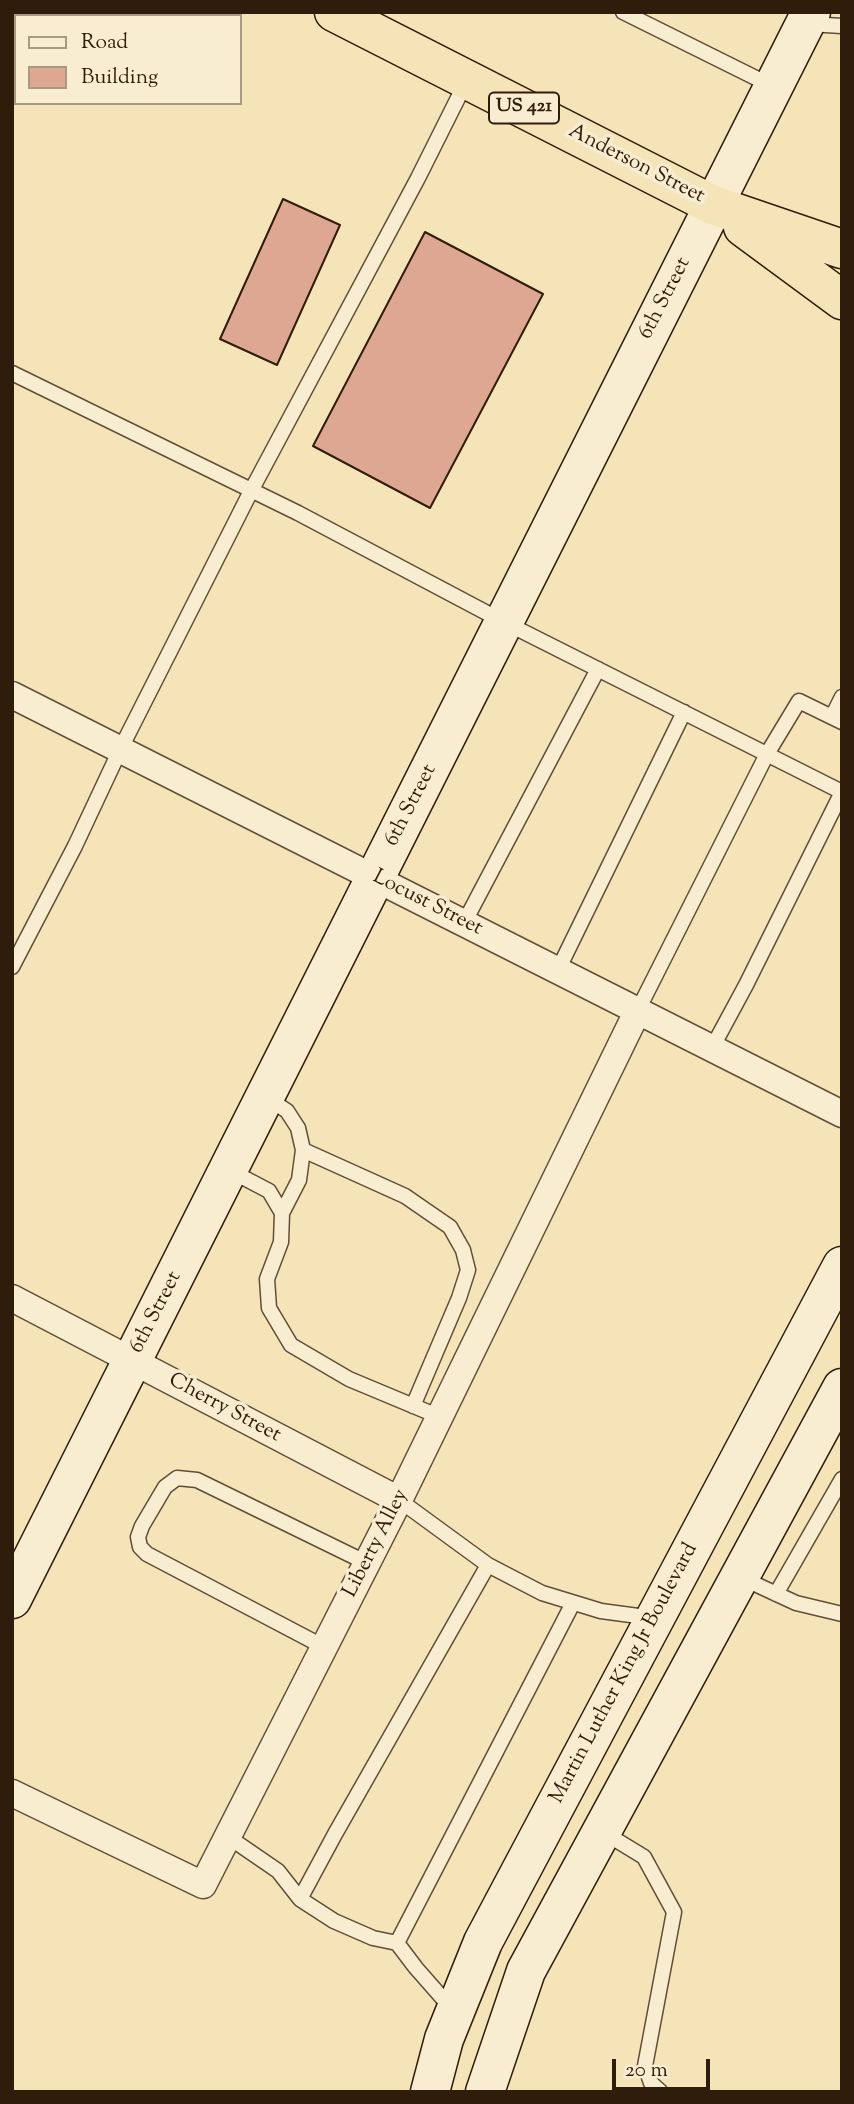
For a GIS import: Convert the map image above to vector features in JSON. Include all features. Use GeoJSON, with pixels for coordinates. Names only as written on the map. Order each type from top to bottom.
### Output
{"type":"FeatureCollection","features":[{"type":"Feature","properties":{"kind":"highway","name":"Anderson Street"},"geometry":{"type":"LineString","coordinates":[[334,12],[713,205],[842,249]]}},
{"type":"Feature","properties":{"kind":"highway","name":"Anderson Street"},"geometry":{"type":"LineString","coordinates":[[713,205],[842,299]]}},
{"type":"Feature","properties":{"kind":"main road","name":"6th Street"},"geometry":{"type":"LineString","coordinates":[[12,1599],[807,18]]}},
{"type":"Feature","properties":{"kind":"main road","name":"Martin Luther King Jr Boulevard"},"geometry":{"type":"LineString","coordinates":[[430,2092],[444,2039],[483,1942],[842,1266]]}},
{"type":"Feature","properties":{"kind":"main road"},"geometry":{"type":"LineString","coordinates":[[485,2092],[526,1971],[842,1388]]}},
{"type":"Feature","properties":{"kind":"main road"},"geometry":{"type":"LineString","coordinates":[[654,1618],[707,1640]]}},
{"type":"Feature","properties":{"kind":"street","name":"Locust Street"},"geometry":{"type":"LineString","coordinates":[[12,695],[842,1114]]}},
{"type":"Feature","properties":{"kind":"street","name":"Liberty Alley"},"geometry":{"type":"LineString","coordinates":[[12,1793],[203,1885],[399,1500],[638,1010]]}},
{"type":"Feature","properties":{"kind":"street","name":"Cherry Street"},"geometry":{"type":"LineString","coordinates":[[12,1298],[399,1500]]}},
{"type":"Feature","properties":{"kind":"lane"},"geometry":{"type":"LineString","coordinates":[[624,12],[773,87]]}},
{"type":"Feature","properties":{"kind":"lane"},"geometry":{"type":"LineString","coordinates":[[807,18],[842,26]]}},
{"type":"Feature","properties":{"kind":"lane"},"geometry":{"type":"LineString","coordinates":[[12,968],[251,491],[468,79]]}},
{"type":"Feature","properties":{"kind":"lane"},"geometry":{"type":"LineString","coordinates":[[12,373],[298,513],[504,622],[842,792],[712,1048]]}},
{"type":"Feature","properties":{"kind":"lane"},"geometry":{"type":"LineString","coordinates":[[464,923],[598,669]]}},
{"type":"Feature","properties":{"kind":"lane"},"geometry":{"type":"LineString","coordinates":[[638,1010],[767,754],[799,701],[837,720],[842,697]]}},
{"type":"Feature","properties":{"kind":"lane"},"geometry":{"type":"LineString","coordinates":[[558,970],[684,712]]}},
{"type":"Feature","properties":{"kind":"lane"},"geometry":{"type":"LineString","coordinates":[[265,1097],[287,1111],[299,1128],[303,1150],[299,1180],[282,1213],[281,1242],[267,1279],[269,1308],[291,1345],[349,1380],[440,1417]]}},
{"type":"Feature","properties":{"kind":"lane"},"geometry":{"type":"LineString","coordinates":[[303,1150],[404,1196],[450,1227],[463,1250],[468,1270],[459,1298],[413,1406]]}},
{"type":"Feature","properties":{"kind":"lane"},"geometry":{"type":"LineString","coordinates":[[229,1170],[269,1191],[282,1213]]}},
{"type":"Feature","properties":{"kind":"lane"},"geometry":{"type":"LineString","coordinates":[[324,1647],[147,1554],[140,1547],[138,1537],[142,1526],[165,1486],[177,1478],[197,1480],[367,1563]]}},
{"type":"Feature","properties":{"kind":"lane"},"geometry":{"type":"LineString","coordinates":[[776,1594],[842,1479]]}},
{"type":"Feature","properties":{"kind":"lane"},"geometry":{"type":"LineString","coordinates":[[399,1500],[488,1565],[542,1593],[601,1611],[654,1618]]}},
{"type":"Feature","properties":{"kind":"lane"},"geometry":{"type":"LineString","coordinates":[[300,1899],[488,1565]]}},
{"type":"Feature","properties":{"kind":"lane"},"geometry":{"type":"LineString","coordinates":[[741,1577],[796,1603],[842,1614]]}},
{"type":"Feature","properties":{"kind":"lane"},"geometry":{"type":"LineString","coordinates":[[397,1943],[573,1603]]}},
{"type":"Feature","properties":{"kind":"lane"},"geometry":{"type":"LineString","coordinates":[[602,1832],[644,1857],[674,1912],[645,2066],[651,2083],[662,2092]]}},
{"type":"Feature","properties":{"kind":"lane"},"geometry":{"type":"LineString","coordinates":[[227,1836],[278,1871],[300,1899],[334,1921],[373,1938],[397,1943],[455,2012]]}},
{"type":"Feature","properties":{"kind":"building"},"geometry":{"type":"Polygon","coordinates":[[[283,199],[340,225],[277,365],[220,339],[283,199]]]}},
{"type":"Feature","properties":{"kind":"building"},"geometry":{"type":"Polygon","coordinates":[[[425,232],[543,294],[430,508],[313,446],[425,232]]]}}]}
